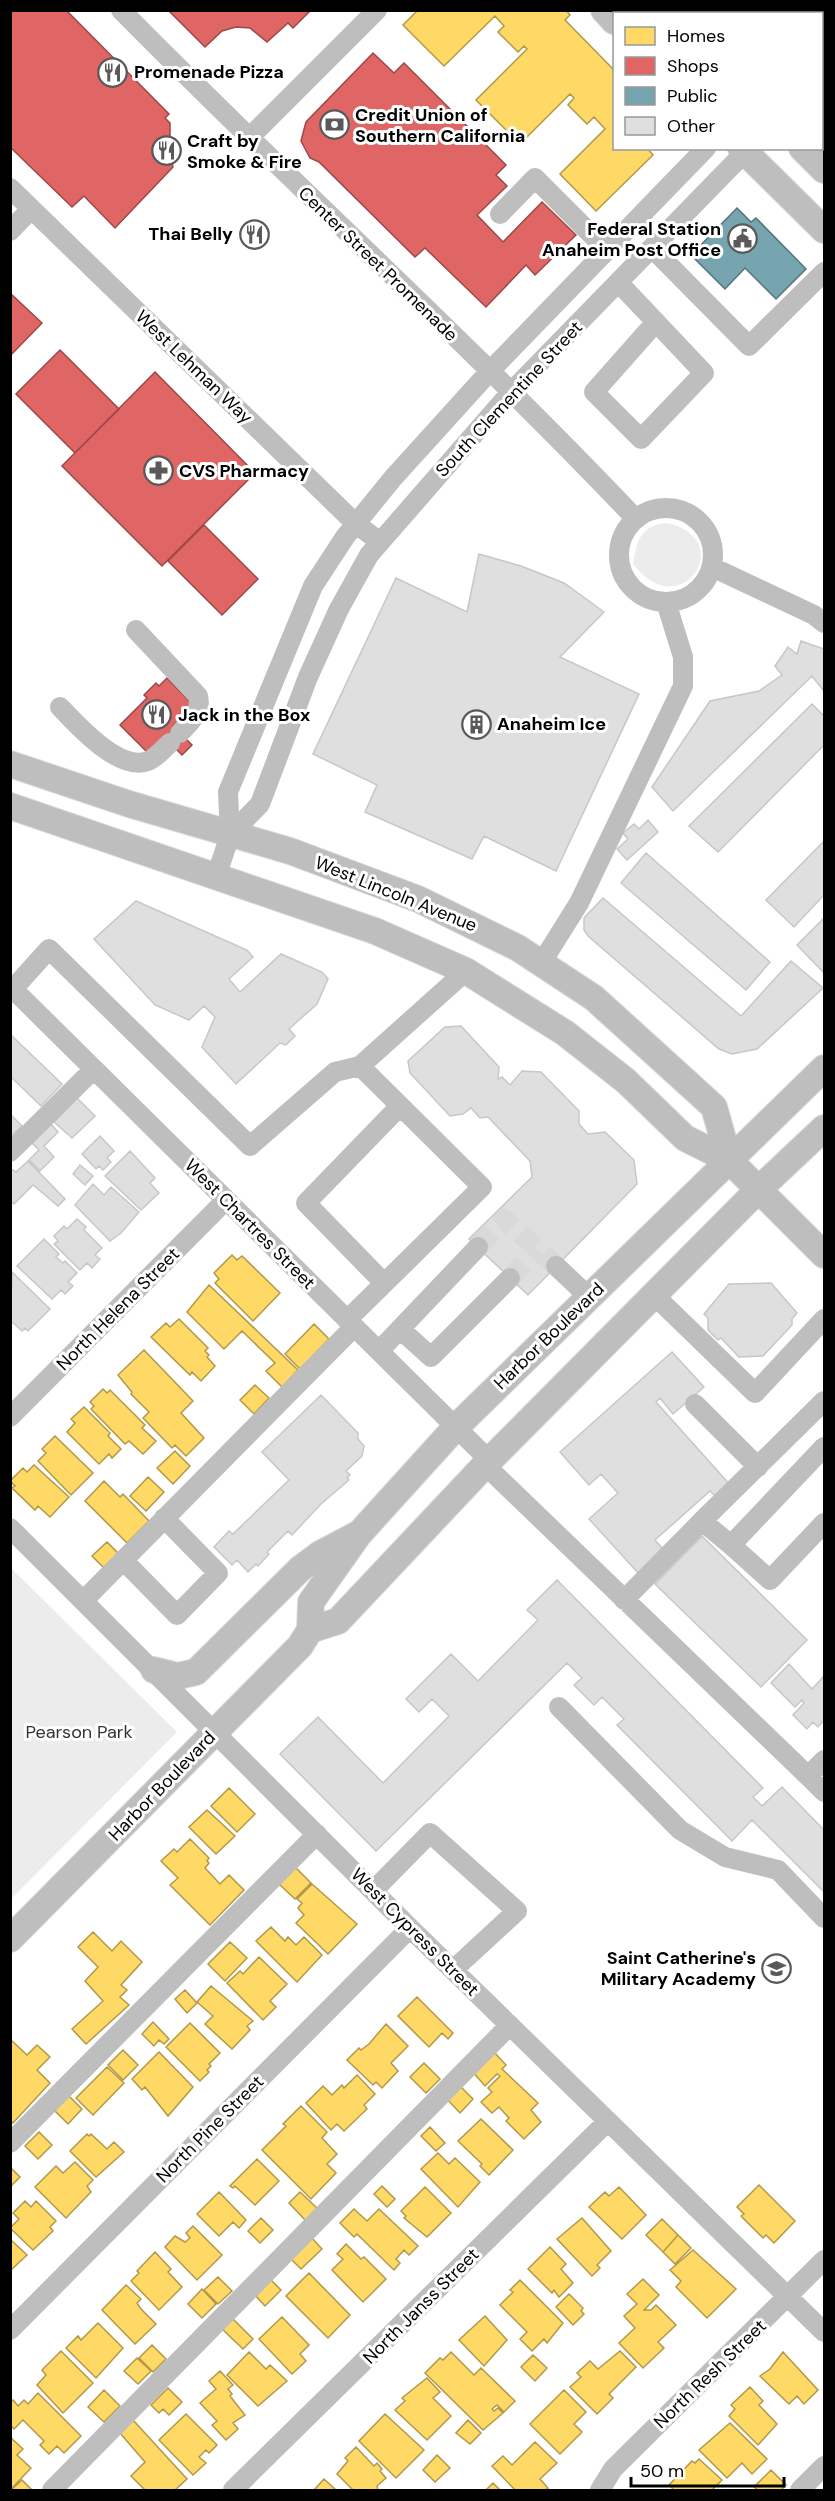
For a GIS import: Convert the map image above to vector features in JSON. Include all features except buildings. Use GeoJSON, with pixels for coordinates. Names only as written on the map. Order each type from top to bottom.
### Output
{"type":"FeatureCollection","features":[{"type":"Feature","properties":{"kind":"main road"},"geometry":{"type":"LineString","coordinates":[[746,150],[825,230]]}},
{"type":"Feature","properties":{"kind":"main road"},"geometry":{"type":"LineString","coordinates":[[804,150],[825,170]]}},
{"type":"Feature","properties":{"kind":"main road","name":"West Lincoln Avenue"},"geometry":{"type":"LineString","coordinates":[[10,764],[230,835],[290,851],[471,923],[542,962],[594,998],[714,1107],[729,1160]]}},
{"type":"Feature","properties":{"kind":"main road","name":"West Lincoln Avenue"},"geometry":{"type":"LineString","coordinates":[[10,806],[375,931],[466,971],[565,1033],[626,1081],[685,1138],[729,1160],[825,1255]]}},
{"type":"Feature","properties":{"kind":"main road","name":"Harbor Boulevard"},"geometry":{"type":"LineString","coordinates":[[10,1940],[300,1646],[310,1630],[311,1602],[359,1534],[456,1427],[825,1068]]}},
{"type":"Feature","properties":{"kind":"main road"},"geometry":{"type":"LineString","coordinates":[[310,1630],[338,1621],[487,1463],[758,1190],[825,1128]]}},
{"type":"Feature","properties":{"kind":"main road"},"geometry":{"type":"LineString","coordinates":[[154,1670],[178,1676],[196,1672],[300,1569],[320,1554],[359,1534]]}},
{"type":"Feature","properties":{"kind":"street","name":"Center Street Promenade"},"geometry":{"type":"LineString","coordinates":[[121,10],[248,139],[512,392],[635,518]]}},
{"type":"Feature","properties":{"kind":"street"},"geometry":{"type":"LineString","coordinates":[[248,139],[377,10]]}},
{"type":"Feature","properties":{"kind":"street","name":"South Clementine Street"},"geometry":{"type":"LineString","coordinates":[[230,835],[228,792],[314,586],[355,523],[490,371],[704,150]]}},
{"type":"Feature","properties":{"kind":"street","name":"South Clementine Street"},"geometry":{"type":"LineString","coordinates":[[230,835],[260,804],[308,677],[339,609],[369,555],[512,392],[653,249],[746,150]]}},
{"type":"Feature","properties":{"kind":"street"},"geometry":{"type":"LineString","coordinates":[[500,214],[535,178],[607,250]]}},
{"type":"Feature","properties":{"kind":"street","name":"West Lehman Way"},"geometry":{"type":"LineString","coordinates":[[10,188],[355,523],[380,542]]}},
{"type":"Feature","properties":{"kind":"street"},"geometry":{"type":"LineString","coordinates":[[10,231],[31,209]]}},
{"type":"Feature","properties":{"kind":"street"},"geometry":{"type":"LineString","coordinates":[[653,249],[748,345],[825,272]]}},
{"type":"Feature","properties":{"kind":"street"},"geometry":{"type":"LineString","coordinates":[[619,283],[656,322],[704,373],[641,439],[594,392],[656,322]]}},
{"type":"Feature","properties":{"kind":"street"},"geometry":{"type":"LineString","coordinates":[[670,507],[685,512],[699,521],[708,533],[713,549],[712,567],[701,587],[690,596],[656,602],[640,595],[630,586],[621,572],[619,546],[624,531],[635,518],[653,509],[670,507]]}},
{"type":"Feature","properties":{"kind":"street"},"geometry":{"type":"LineString","coordinates":[[712,567],[814,615],[825,623]]}},
{"type":"Feature","properties":{"kind":"street"},"geometry":{"type":"LineString","coordinates":[[542,962],[579,903],[683,686],[683,657],[666,602]]}},
{"type":"Feature","properties":{"kind":"street"},"geometry":{"type":"LineString","coordinates":[[60,707],[99,745],[117,756],[134,762],[148,761],[175,738],[198,714],[200,705],[198,696],[136,630]]}},
{"type":"Feature","properties":{"kind":"street"},"geometry":{"type":"LineString","coordinates":[[216,877],[230,835]]}},
{"type":"Feature","properties":{"kind":"street"},"geometry":{"type":"LineString","coordinates":[[12,987],[49,949],[250,1146],[335,1072],[360,1066],[466,971]]}},
{"type":"Feature","properties":{"kind":"street","name":"West Chartres Street"},"geometry":{"type":"LineString","coordinates":[[12,987],[456,1427],[487,1463],[624,1600],[825,1792]]}},
{"type":"Feature","properties":{"kind":"street"},"geometry":{"type":"LineString","coordinates":[[83,1601],[351,1323],[384,1282],[482,1187],[360,1066]]}},
{"type":"Feature","properties":{"kind":"street"},"geometry":{"type":"LineString","coordinates":[[10,1152],[94,1069]]}},
{"type":"Feature","properties":{"kind":"street"},"geometry":{"type":"LineString","coordinates":[[384,1282],[306,1203],[400,1106]]}},
{"type":"Feature","properties":{"kind":"street","name":"North Helena Street"},"geometry":{"type":"LineString","coordinates":[[10,1417],[226,1200]]}},
{"type":"Feature","properties":{"kind":"street"},"geometry":{"type":"LineString","coordinates":[[379,1351],[478,1247]]}},
{"type":"Feature","properties":{"kind":"street"},"geometry":{"type":"LineString","coordinates":[[556,1266],[589,1297]]}},
{"type":"Feature","properties":{"kind":"street"},"geometry":{"type":"LineString","coordinates":[[400,1329],[431,1357],[510,1278]]}},
{"type":"Feature","properties":{"kind":"street"},"geometry":{"type":"LineString","coordinates":[[654,1295],[755,1393],[825,1319]]}},
{"type":"Feature","properties":{"kind":"street"},"geometry":{"type":"LineString","coordinates":[[624,1600],[825,1401]]}},
{"type":"Feature","properties":{"kind":"street"},"geometry":{"type":"LineString","coordinates":[[695,1404],[758,1467]]}},
{"type":"Feature","properties":{"kind":"street"},"geometry":{"type":"LineString","coordinates":[[731,1545],[825,1447]]}},
{"type":"Feature","properties":{"kind":"street"},"geometry":{"type":"LineString","coordinates":[[123,1560],[177,1615],[218,1572],[164,1518]]}},
{"type":"Feature","properties":{"kind":"street"},"geometry":{"type":"LineString","coordinates":[[702,1521],[770,1580],[825,1523]]}},
{"type":"Feature","properties":{"kind":"street","name":"West Cypress Street"},"geometry":{"type":"LineString","coordinates":[[10,1528],[410,1928],[825,2332]]}},
{"type":"Feature","properties":{"kind":"street"},"geometry":{"type":"LineString","coordinates":[[559,1707],[680,1830],[725,1857],[778,1870],[825,1918]]}},
{"type":"Feature","properties":{"kind":"street"},"geometry":{"type":"LineString","coordinates":[[808,1776],[825,1760]]}},
{"type":"Feature","properties":{"kind":"street"},"geometry":{"type":"LineString","coordinates":[[10,2143],[317,1833]]}},
{"type":"Feature","properties":{"kind":"street"},"geometry":{"type":"LineString","coordinates":[[373,1891],[430,1833],[517,1911],[453,1970]]}},
{"type":"Feature","properties":{"kind":"street","name":"North Pine Street"},"geometry":{"type":"LineString","coordinates":[[10,2330],[410,1928]]}},
{"type":"Feature","properties":{"kind":"street"},"geometry":{"type":"LineString","coordinates":[[52,2490],[510,2025]]}},
{"type":"Feature","properties":{"kind":"street","name":"North Janss Street"},"geometry":{"type":"LineString","coordinates":[[233,2490],[608,2121]]}},
{"type":"Feature","properties":{"kind":"street","name":"North Resh Street"},"geometry":{"type":"LineString","coordinates":[[600,2490],[613,2469],[825,2260]]}},
{"type":"Feature","properties":{"kind":"street"},"geometry":{"type":"LineString","coordinates":[[800,2490],[825,2466]]}},
{"type":"Feature","properties":{"kind":"green space"},"geometry":{"type":"Polygon","coordinates":[[[667,523],[688,532],[699,545],[701,560],[695,573],[684,583],[669,586],[651,581],[633,564],[636,548],[642,535],[651,527],[667,523]]]}},
{"type":"Feature","properties":{"kind":"green space","name":"Pearson Park"},"geometry":{"type":"Polygon","coordinates":[[[10,1567],[177,1732],[11,1899],[10,1899],[10,1567]]]}},
{"type":"Feature","properties":{"kind":"tunnel"},"geometry":{"type":"LineString","coordinates":[[478,1247],[504,1219],[556,1266]]}},
{"type":"Feature","properties":{"kind":"tunnel"},"geometry":{"type":"LineString","coordinates":[[510,1278],[537,1249]]}},
{"type":"Feature","properties":{"kind":"place","name":"Promenade Pizza"},"geometry":{"type":"Point","coordinates":[113,72]}},
{"type":"Feature","properties":{"kind":"place","name":"Credit Union of Southern California"},"geometry":{"type":"Point","coordinates":[334,125]}},
{"type":"Feature","properties":{"kind":"place","name":"Craft by Smoke & Fire"},"geometry":{"type":"Point","coordinates":[166,151]}},
{"type":"Feature","properties":{"kind":"place","name":"Thai Belly"},"geometry":{"type":"Point","coordinates":[254,234]}},
{"type":"Feature","properties":{"kind":"place","name":"Federal Station Anaheim Post Office"},"geometry":{"type":"Point","coordinates":[742,239]}},
{"type":"Feature","properties":{"kind":"place","name":"CVS Pharmacy"},"geometry":{"type":"Point","coordinates":[158,471]}},
{"type":"Feature","properties":{"kind":"place","name":"Jack in the Box"},"geometry":{"type":"Point","coordinates":[157,715]}},
{"type":"Feature","properties":{"kind":"place","name":"Anaheim Ice"},"geometry":{"type":"Point","coordinates":[476,724]}},
{"type":"Feature","properties":{"kind":"place","name":"Saint Catherine's Military Academy"},"geometry":{"type":"Point","coordinates":[777,1968]}}]}
